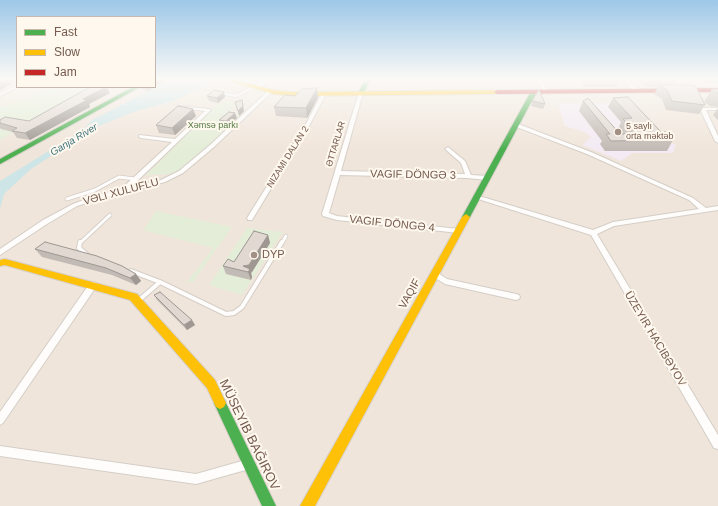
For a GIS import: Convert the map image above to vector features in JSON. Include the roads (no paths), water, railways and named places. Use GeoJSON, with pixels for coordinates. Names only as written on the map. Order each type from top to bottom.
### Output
{"type":"FeatureCollection","features":[{"type":"Feature","properties":{"kind":"street"},"geometry":{"type":"LineString","coordinates":[[0,162],[108,103]]}},
{"type":"Feature","properties":{"kind":"street","name":"VƏLI XULUFLU"},"geometry":{"type":"LineString","coordinates":[[1,258],[44,222],[75,205],[124,190],[164,181],[181,172],[212,146],[259,103]]}},
{"type":"Feature","properties":{"kind":"street","name":"NIZAMI DALAN 2"},"geometry":{"type":"LineString","coordinates":[[250,218],[308,124],[319,103]]}},
{"type":"Feature","properties":{"kind":"street","name":"ƏTTARLAR"},"geometry":{"type":"LineString","coordinates":[[325,214],[358,103]]}},
{"type":"Feature","properties":{"kind":"street","name":"VAQIF"},"geometry":{"type":"LineString","coordinates":[[307,506],[478,197],[528,103]]}},
{"type":"Feature","properties":{"kind":"street"},"geometry":{"type":"LineString","coordinates":[[699,103],[718,140]]}},
{"type":"Feature","properties":{"kind":"street"},"geometry":{"type":"LineString","coordinates":[[124,190],[209,110],[180,107]]}},
{"type":"Feature","properties":{"kind":"street"},"geometry":{"type":"LineString","coordinates":[[702,109],[718,109]]}},
{"type":"Feature","properties":{"kind":"street"},"geometry":{"type":"LineString","coordinates":[[516,125],[589,153],[691,199],[704,210]]}},
{"type":"Feature","properties":{"kind":"street"},"geometry":{"type":"LineString","coordinates":[[141,136],[177,141]]}},
{"type":"Feature","properties":{"kind":"street"},"geometry":{"type":"LineString","coordinates":[[448,149],[464,162],[470,176]]}},
{"type":"Feature","properties":{"kind":"street","name":"VAGIF DÖNGƏ 3"},"geometry":{"type":"LineString","coordinates":[[337,173],[470,176],[488,178]]}},
{"type":"Feature","properties":{"kind":"street"},"geometry":{"type":"LineString","coordinates":[[478,197],[593,233],[613,224],[718,208]]}},
{"type":"Feature","properties":{"kind":"street","name":"VAGIF DÖNGƏ 4"},"geometry":{"type":"LineString","coordinates":[[325,214],[338,218],[459,231]]}},
{"type":"Feature","properties":{"kind":"street"},"geometry":{"type":"LineString","coordinates":[[593,233],[718,444]]}},
{"type":"Feature","properties":{"kind":"street"},"geometry":{"type":"LineString","coordinates":[[1,258],[133,297],[211,384],[269,506]]}},
{"type":"Feature","properties":{"kind":"street"},"geometry":{"type":"LineString","coordinates":[[435,274],[444,281],[516,297]]}},
{"type":"Feature","properties":{"kind":"street"},"geometry":{"type":"LineString","coordinates":[[0,420],[93,285]]}},
{"type":"Feature","properties":{"kind":"street"},"geometry":{"type":"LineString","coordinates":[[0,451],[196,479],[249,464]]}},
{"type":"Feature","properties":{"kind":"lane"},"geometry":{"type":"LineString","coordinates":[[67,199],[95,190],[119,177],[135,179]]}},
{"type":"Feature","properties":{"kind":"lane"},"geometry":{"type":"LineString","coordinates":[[88,255],[79,248],[80,242],[110,214]]}},
{"type":"Feature","properties":{"kind":"lane"},"geometry":{"type":"LineString","coordinates":[[124,269],[160,282],[226,314],[234,313],[242,307],[286,236]]}},
{"type":"Feature","properties":{"kind":"lane"},"geometry":{"type":"LineString","coordinates":[[137,302],[160,282]]}},
{"type":"Feature","properties":{"kind":"water","name":"Ganja River"},"geometry":{"type":"Polygon","coordinates":[[[126,103],[167,103],[133,112],[101,125],[57,152],[31,169],[4,194],[0,209],[0,181],[83,130],[92,120],[126,103]]]}},
{"type":"Feature","properties":{"kind":"place","name":"5 saylı orta məktəb"},"geometry":{"type":"Point","coordinates":[618,132]}},
{"type":"Feature","properties":{"kind":"place","name":"DYP"},"geometry":{"type":"Point","coordinates":[254,255]}},
{"type":"Feature","properties":{"kind":"park label","name":"Xəmsə parkı"},"geometry":{"type":"Point","coordinates":[213,126]}}]}
